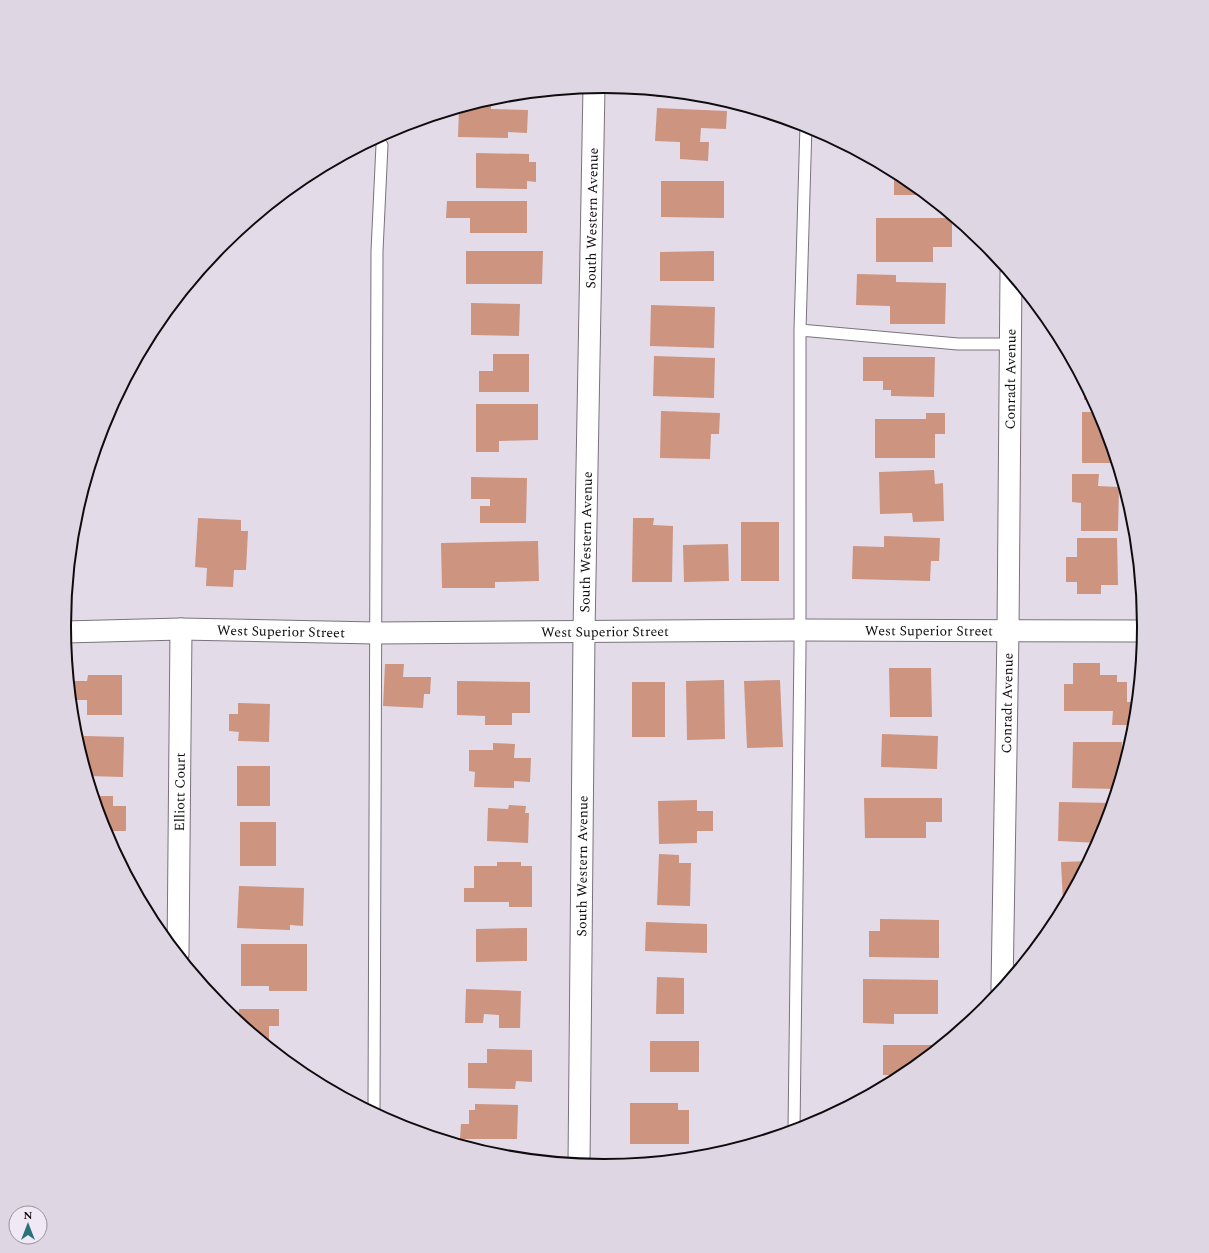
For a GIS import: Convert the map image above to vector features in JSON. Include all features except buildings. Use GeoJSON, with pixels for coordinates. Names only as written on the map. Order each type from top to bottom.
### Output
{"type":"FeatureCollection","features":[{"type":"Feature","properties":{"kind":"street","name":"South Western Avenue"},"geometry":{"type":"LineString","coordinates":[[579,1159],[584,632],[594,93]]}},
{"type":"Feature","properties":{"kind":"street","name":"Conradt Avenue"},"geometry":{"type":"LineString","coordinates":[[1002,982],[1008,631],[1011,281]]}},
{"type":"Feature","properties":{"kind":"street","name":"West Superior Street"},"geometry":{"type":"LineString","coordinates":[[71,632],[181,629],[375,633],[800,630],[1138,631]]}},
{"type":"Feature","properties":{"kind":"street","name":"Elliott Court"},"geometry":{"type":"LineString","coordinates":[[178,947],[181,629]]}},
{"type":"Feature","properties":{"kind":"lane"},"geometry":{"type":"LineString","coordinates":[[794,1125],[800,630],[800,330],[806,133]]}},
{"type":"Feature","properties":{"kind":"lane"},"geometry":{"type":"LineString","coordinates":[[374,1107],[376,250],[382,146]]}},
{"type":"Feature","properties":{"kind":"lane"},"geometry":{"type":"LineString","coordinates":[[800,330],[958,344],[1010,344]]}}]}
